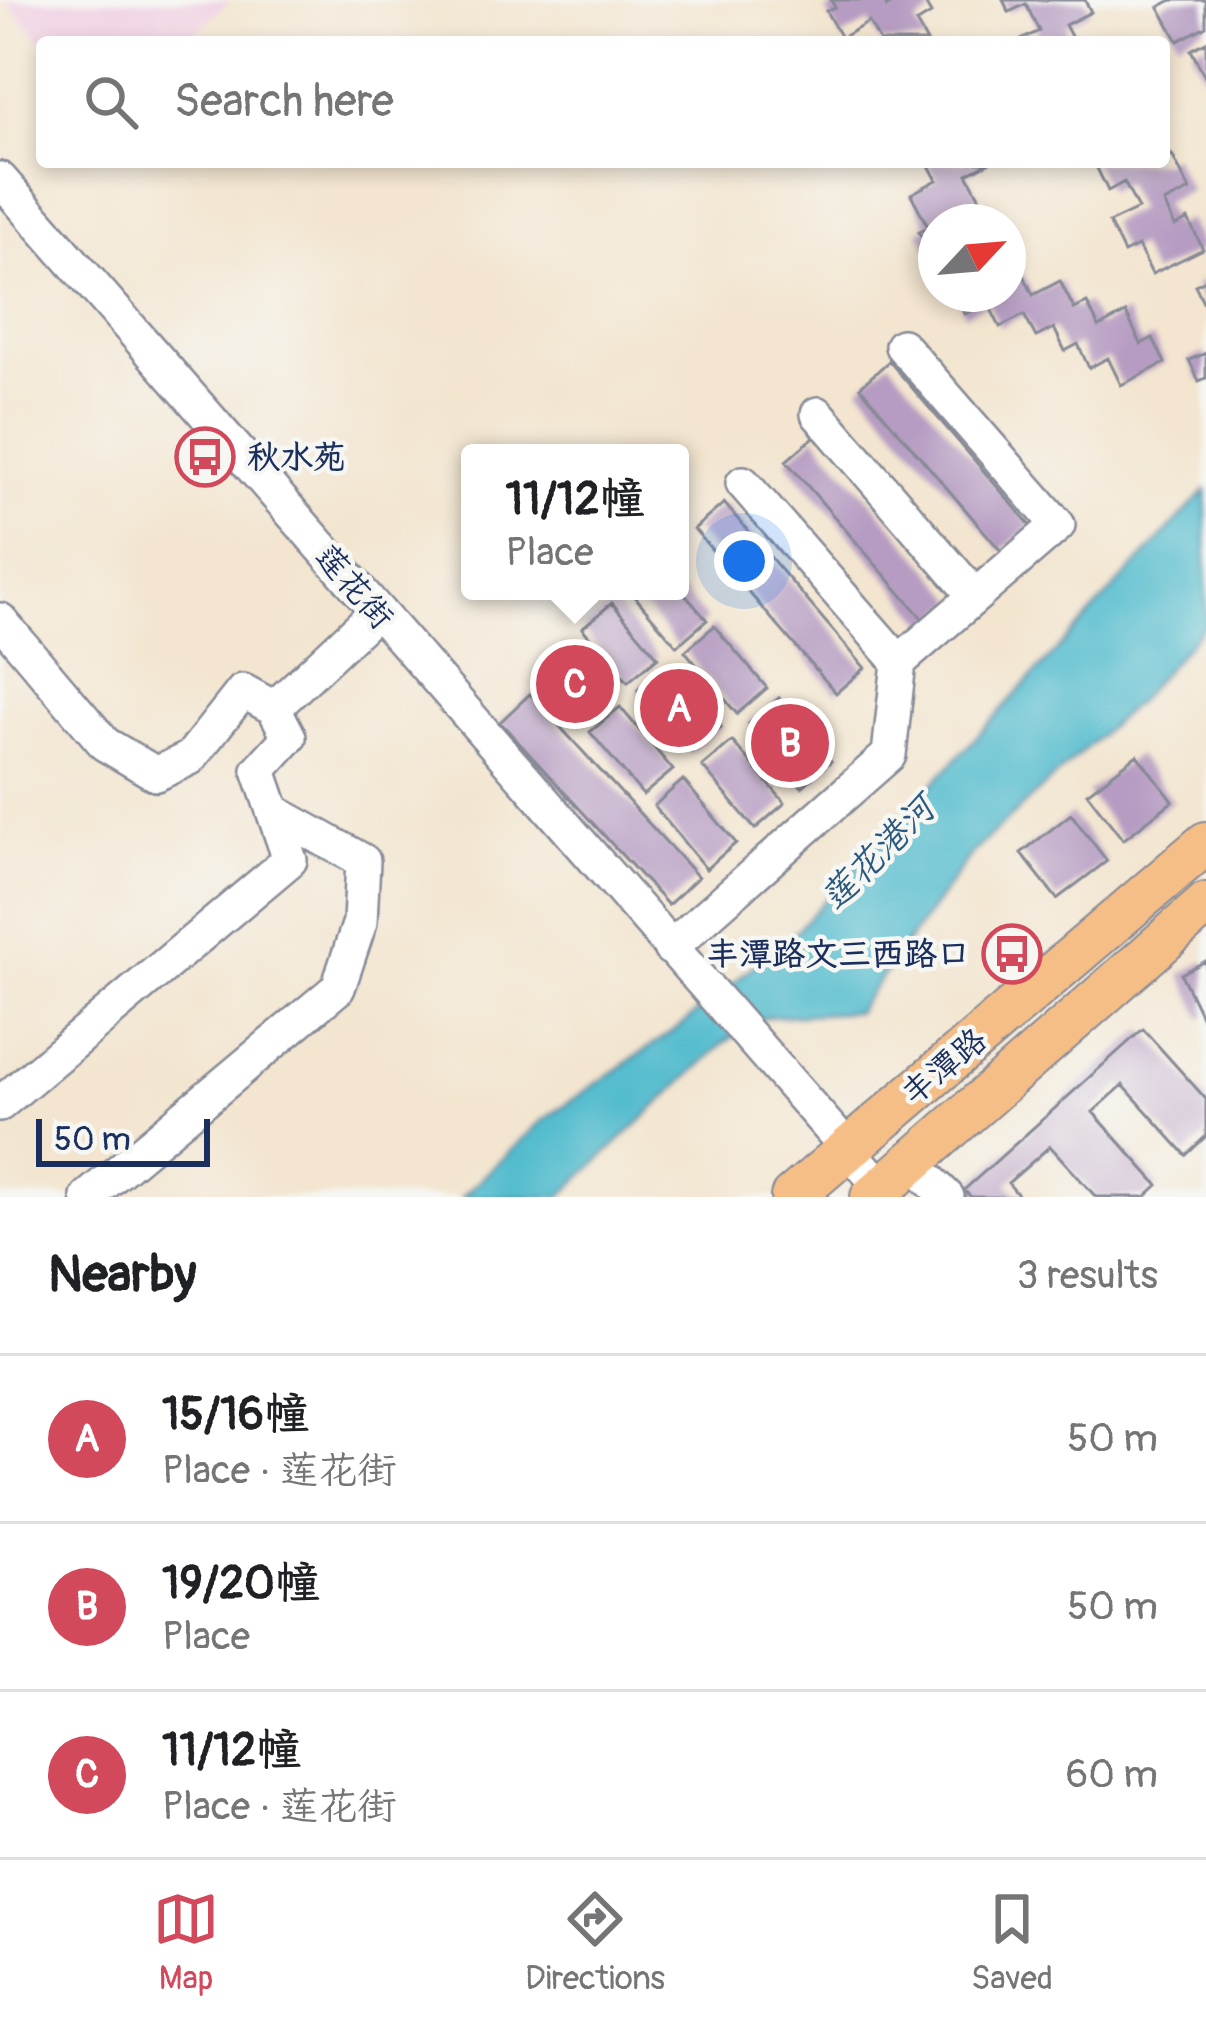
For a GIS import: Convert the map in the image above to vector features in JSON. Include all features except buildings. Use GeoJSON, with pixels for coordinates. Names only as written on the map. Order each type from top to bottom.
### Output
{"type":"FeatureCollection","features":[{"type":"Feature","properties":{"kind":"main road","name":"丰潭路"},"geometry":{"type":"LineString","coordinates":[[792,1197],[1206,843]]}},
{"type":"Feature","properties":{"kind":"main road","name":"丰潭路"},"geometry":{"type":"LineString","coordinates":[[898,1186],[1206,904]]}},
{"type":"Feature","properties":{"kind":"street","name":"莲花街"},"geometry":{"type":"LineString","coordinates":[[0,179],[847,1149]]}},
{"type":"Feature","properties":{"kind":"street"},"geometry":{"type":"LineString","coordinates":[[670,947],[889,755],[899,662],[1058,525],[902,346]]}},
{"type":"Feature","properties":{"kind":"street"},"geometry":{"type":"LineString","coordinates":[[818,414],[974,595]]}},
{"type":"Feature","properties":{"kind":"street"},"geometry":{"type":"LineString","coordinates":[[743,483],[899,662]]}},
{"type":"Feature","properties":{"kind":"street"},"geometry":{"type":"LineString","coordinates":[[274,708],[376,612]]}},
{"type":"Feature","properties":{"kind":"street"},"geometry":{"type":"LineString","coordinates":[[0,620],[106,744],[157,774],[190,758],[243,691],[274,708],[289,737],[259,770],[290,860],[0,1104]]}},
{"type":"Feature","properties":{"kind":"street"},"geometry":{"type":"LineString","coordinates":[[88,1197],[338,988],[360,922],[363,861],[273,811]]}},
{"type":"Feature","properties":{"kind":"street"},"geometry":{"type":"LineString","coordinates":[[847,1149],[898,1186],[947,1197]]}},
{"type":"Feature","properties":{"kind":"shaded area"},"geometry":{"type":"Polygon","coordinates":[[[5,0],[230,0],[191,36],[37,36],[5,0]]]}},
{"type":"Feature","properties":{"kind":"water","name":"莲花港河"},"geometry":{"type":"Polygon","coordinates":[[[1206,490],[1206,624],[1138,700],[973,852],[856,1012],[766,1017],[725,1042],[560,1197],[462,1197],[542,1121],[682,1025],[797,930],[1206,490]]]}},
{"type":"Feature","properties":{"kind":"place","name":"秋水苑"},"geometry":{"type":"Point","coordinates":[205,457]}},
{"type":"Feature","properties":{"kind":"place","name":"11/12幢"},"geometry":{"type":"Point","coordinates":[575,684]}},
{"type":"Feature","properties":{"kind":"place","name":"15/16幢"},"geometry":{"type":"Point","coordinates":[679,708]}},
{"type":"Feature","properties":{"kind":"place","name":"19/20幢"},"geometry":{"type":"Point","coordinates":[790,743]}},
{"type":"Feature","properties":{"kind":"place","name":"丰潭路文三西路口"},"geometry":{"type":"Point","coordinates":[1012,954]}}]}
